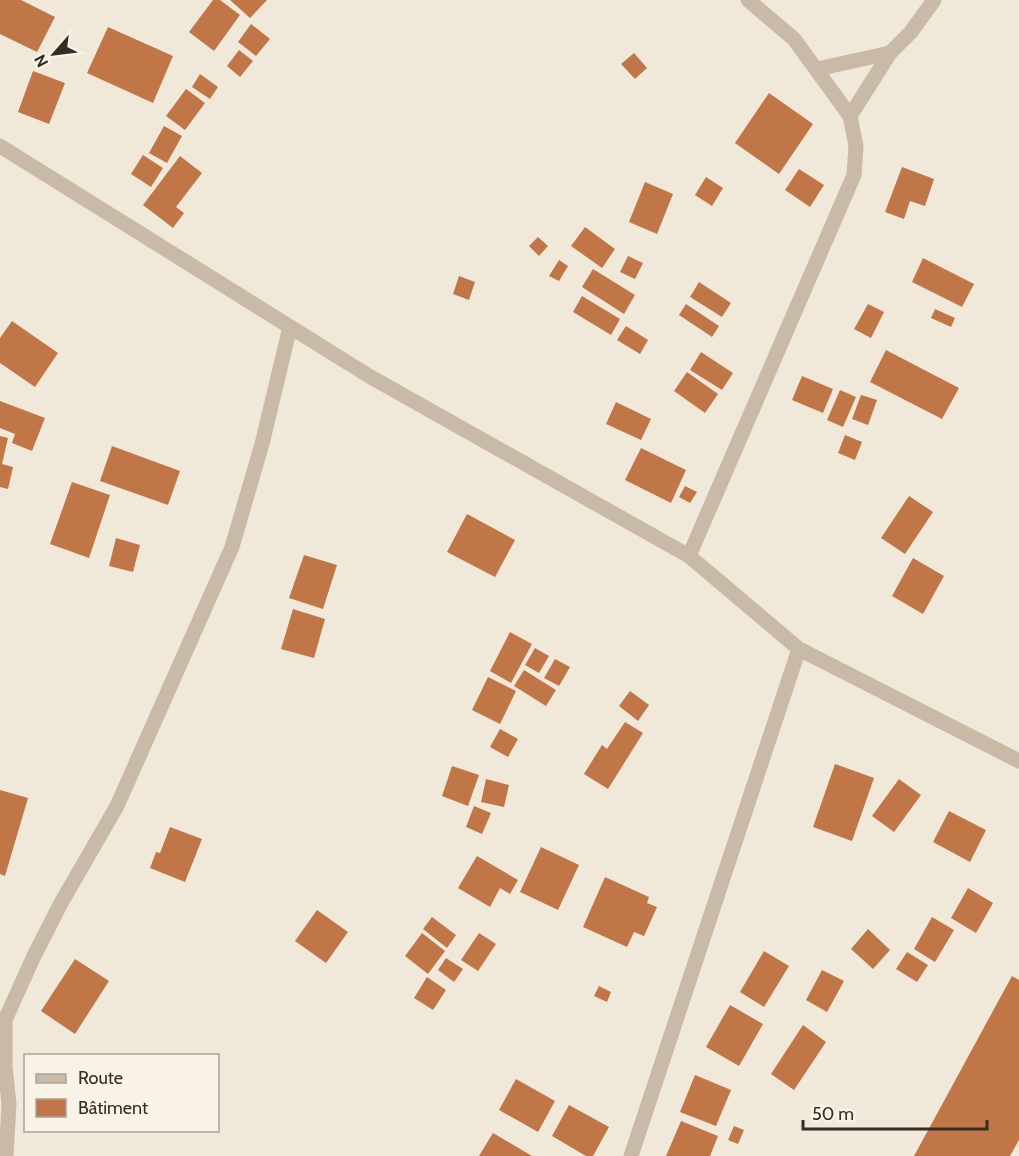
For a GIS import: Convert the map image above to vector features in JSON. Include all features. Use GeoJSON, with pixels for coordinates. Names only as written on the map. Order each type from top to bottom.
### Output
{"type":"FeatureCollection","features":[{"type":"Feature","properties":{"kind":"street"},"geometry":{"type":"LineString","coordinates":[[689,556],[854,175],[856,146],[850,116],[794,39],[748,0]]}},
{"type":"Feature","properties":{"kind":"street"},"geometry":{"type":"LineString","coordinates":[[850,116],[890,53],[911,32],[934,0]]}},
{"type":"Feature","properties":{"kind":"street"},"geometry":{"type":"LineString","coordinates":[[817,69],[890,53]]}},
{"type":"Feature","properties":{"kind":"street"},"geometry":{"type":"LineString","coordinates":[[0,146],[369,376],[689,556],[799,649],[1019,761]]}},
{"type":"Feature","properties":{"kind":"street"},"geometry":{"type":"LineString","coordinates":[[6,1156],[9,1104],[2,1019],[62,903],[117,806],[232,547],[262,444],[290,327]]}},
{"type":"Feature","properties":{"kind":"street"},"geometry":{"type":"LineString","coordinates":[[631,1156],[799,649]]}},
{"type":"Feature","properties":{"kind":"building"},"geometry":{"type":"Polygon","coordinates":[[[0,0],[21,0],[55,17],[37,52],[0,34],[0,0]]]}},
{"type":"Feature","properties":{"kind":"building"},"geometry":{"type":"Polygon","coordinates":[[[213,0],[220,0],[240,15],[214,51],[189,32],[213,0]]]}},
{"type":"Feature","properties":{"kind":"building"},"geometry":{"type":"Polygon","coordinates":[[[230,0],[267,0],[250,18],[230,0]]]}},
{"type":"Feature","properties":{"kind":"building"},"geometry":{"type":"Polygon","coordinates":[[[251,24],[270,39],[256,56],[238,42],[251,24]]]}},
{"type":"Feature","properties":{"kind":"building"},"geometry":{"type":"Polygon","coordinates":[[[108,27],[173,56],[153,103],[87,73],[108,27]]]}},
{"type":"Feature","properties":{"kind":"building"},"geometry":{"type":"Polygon","coordinates":[[[239,50],[253,61],[240,77],[227,66],[239,50]]]}},
{"type":"Feature","properties":{"kind":"building"},"geometry":{"type":"Polygon","coordinates":[[[634,53],[647,68],[635,79],[621,64],[634,53]]]}},
{"type":"Feature","properties":{"kind":"building"},"geometry":{"type":"Polygon","coordinates":[[[33,71],[65,83],[49,124],[18,112],[33,71]]]}},
{"type":"Feature","properties":{"kind":"building"},"geometry":{"type":"Polygon","coordinates":[[[200,74],[218,87],[210,99],[192,87],[200,74]]]}},
{"type":"Feature","properties":{"kind":"building"},"geometry":{"type":"Polygon","coordinates":[[[186,89],[205,103],[185,130],[166,116],[186,89]]]}},
{"type":"Feature","properties":{"kind":"building"},"geometry":{"type":"Polygon","coordinates":[[[769,93],[813,124],[779,174],[735,143],[769,93]]]}},
{"type":"Feature","properties":{"kind":"building"},"geometry":{"type":"Polygon","coordinates":[[[164,126],[182,136],[167,163],[149,153],[164,126]]]}},
{"type":"Feature","properties":{"kind":"building"},"geometry":{"type":"Polygon","coordinates":[[[143,155],[163,168],[151,187],[131,174],[143,155]]]}},
{"type":"Feature","properties":{"kind":"building"},"geometry":{"type":"Polygon","coordinates":[[[180,156],[202,173],[176,207],[184,213],[173,228],[143,205],[180,156]]]}},
{"type":"Feature","properties":{"kind":"building"},"geometry":{"type":"Polygon","coordinates":[[[902,167],[934,179],[925,206],[910,201],[904,219],[885,212],[902,167]]]}},
{"type":"Feature","properties":{"kind":"building"},"geometry":{"type":"Polygon","coordinates":[[[799,169],[824,185],[810,207],[785,190],[799,169]]]}},
{"type":"Feature","properties":{"kind":"building"},"geometry":{"type":"Polygon","coordinates":[[[706,177],[723,188],[712,206],[695,195],[706,177]]]}},
{"type":"Feature","properties":{"kind":"building"},"geometry":{"type":"Polygon","coordinates":[[[645,182],[673,194],[657,234],[629,222],[645,182]]]}},
{"type":"Feature","properties":{"kind":"building"},"geometry":{"type":"Polygon","coordinates":[[[585,227],[615,249],[602,268],[571,246],[585,227]]]}},
{"type":"Feature","properties":{"kind":"building"},"geometry":{"type":"Polygon","coordinates":[[[538,237],[548,246],[539,256],[529,246],[538,237]]]}},
{"type":"Feature","properties":{"kind":"building"},"geometry":{"type":"Polygon","coordinates":[[[628,256],[643,263],[635,279],[620,272],[628,256]]]}},
{"type":"Feature","properties":{"kind":"building"},"geometry":{"type":"Polygon","coordinates":[[[923,258],[974,284],[962,307],[912,282],[923,258]]]}},
{"type":"Feature","properties":{"kind":"building"},"geometry":{"type":"Polygon","coordinates":[[[559,260],[568,266],[559,281],[549,276],[559,260]]]}},
{"type":"Feature","properties":{"kind":"building"},"geometry":{"type":"Polygon","coordinates":[[[593,269],[635,295],[624,314],[582,287],[593,269]]]}},
{"type":"Feature","properties":{"kind":"building"},"geometry":{"type":"Polygon","coordinates":[[[459,276],[475,282],[469,300],[453,294],[459,276]]]}},
{"type":"Feature","properties":{"kind":"building"},"geometry":{"type":"Polygon","coordinates":[[[699,282],[731,303],[722,317],[690,297],[699,282]]]}},
{"type":"Feature","properties":{"kind":"building"},"geometry":{"type":"Polygon","coordinates":[[[582,296],[620,319],[611,335],[573,312],[582,296]]]}},
{"type":"Feature","properties":{"kind":"building"},"geometry":{"type":"Polygon","coordinates":[[[686,304],[719,326],[712,337],[679,315],[686,304]]]}},
{"type":"Feature","properties":{"kind":"building"},"geometry":{"type":"Polygon","coordinates":[[[868,304],[884,312],[871,338],[854,329],[868,304]]]}},
{"type":"Feature","properties":{"kind":"building"},"geometry":{"type":"Polygon","coordinates":[[[935,309],[955,318],[951,327],[931,318],[935,309]]]}},
{"type":"Feature","properties":{"kind":"building"},"geometry":{"type":"Polygon","coordinates":[[[12,321],[58,353],[35,387],[0,363],[0,338],[12,321]]]}},
{"type":"Feature","properties":{"kind":"building"},"geometry":{"type":"Polygon","coordinates":[[[626,326],[648,340],[640,354],[617,340],[626,326]]]}},
{"type":"Feature","properties":{"kind":"building"},"geometry":{"type":"Polygon","coordinates":[[[886,350],[959,388],[942,419],[870,382],[886,350]]]}},
{"type":"Feature","properties":{"kind":"building"},"geometry":{"type":"Polygon","coordinates":[[[701,352],[733,373],[722,390],[690,370],[701,352]]]}},
{"type":"Feature","properties":{"kind":"building"},"geometry":{"type":"Polygon","coordinates":[[[687,372],[718,394],[705,413],[674,391],[687,372]]]}},
{"type":"Feature","properties":{"kind":"building"},"geometry":{"type":"Polygon","coordinates":[[[802,376],[833,389],[823,413],[792,400],[802,376]]]}},
{"type":"Feature","properties":{"kind":"building"},"geometry":{"type":"Polygon","coordinates":[[[840,390],[856,397],[843,427],[827,420],[840,390]]]}},
{"type":"Feature","properties":{"kind":"building"},"geometry":{"type":"Polygon","coordinates":[[[861,395],[877,400],[868,425],[852,419],[861,395]]]}},
{"type":"Feature","properties":{"kind":"building"},"geometry":{"type":"Polygon","coordinates":[[[0,401],[45,418],[32,451],[12,443],[15,434],[0,428],[0,401]]]}},
{"type":"Feature","properties":{"kind":"building"},"geometry":{"type":"Polygon","coordinates":[[[616,402],[651,419],[641,440],[606,424],[616,402]]]}},
{"type":"Feature","properties":{"kind":"building"},"geometry":{"type":"Polygon","coordinates":[[[845,435],[862,442],[855,460],[838,453],[845,435]]]}},
{"type":"Feature","properties":{"kind":"building"},"geometry":{"type":"Polygon","coordinates":[[[0,436],[8,438],[2,464],[13,467],[8,489],[0,487],[0,436]]]}},
{"type":"Feature","properties":{"kind":"building"},"geometry":{"type":"Polygon","coordinates":[[[112,446],[180,471],[168,505],[100,481],[112,446]]]}},
{"type":"Feature","properties":{"kind":"building"},"geometry":{"type":"Polygon","coordinates":[[[641,448],[686,470],[671,503],[625,480],[641,448]]]}},
{"type":"Feature","properties":{"kind":"building"},"geometry":{"type":"Polygon","coordinates":[[[72,482],[110,495],[89,558],[50,544],[72,482]]]}},
{"type":"Feature","properties":{"kind":"building"},"geometry":{"type":"Polygon","coordinates":[[[685,486],[697,492],[690,503],[679,497],[685,486]]]}},
{"type":"Feature","properties":{"kind":"building"},"geometry":{"type":"Polygon","coordinates":[[[909,496],[933,512],[905,554],[881,538],[909,496]]]}},
{"type":"Feature","properties":{"kind":"building"},"geometry":{"type":"Polygon","coordinates":[[[467,514],[515,540],[495,577],[447,552],[467,514]]]}},
{"type":"Feature","properties":{"kind":"building"},"geometry":{"type":"Polygon","coordinates":[[[116,538],[140,545],[133,572],[109,566],[116,538]]]}},
{"type":"Feature","properties":{"kind":"building"},"geometry":{"type":"Polygon","coordinates":[[[304,555],[337,565],[323,609],[289,598],[304,555]]]}},
{"type":"Feature","properties":{"kind":"building"},"geometry":{"type":"Polygon","coordinates":[[[913,558],[944,576],[923,614],[892,596],[913,558]]]}},
{"type":"Feature","properties":{"kind":"building"},"geometry":{"type":"Polygon","coordinates":[[[293,609],[325,619],[314,658],[281,649],[293,609]]]}},
{"type":"Feature","properties":{"kind":"building"},"geometry":{"type":"Polygon","coordinates":[[[510,632],[532,644],[511,683],[490,671],[510,632]]]}},
{"type":"Feature","properties":{"kind":"building"},"geometry":{"type":"Polygon","coordinates":[[[535,648],[549,656],[539,673],[525,665],[535,648]]]}},
{"type":"Feature","properties":{"kind":"building"},"geometry":{"type":"Polygon","coordinates":[[[555,659],[570,667],[559,686],[544,678],[555,659]]]}},
{"type":"Feature","properties":{"kind":"building"},"geometry":{"type":"Polygon","coordinates":[[[524,670],[556,690],[546,706],[514,686],[524,670]]]}},
{"type":"Feature","properties":{"kind":"building"},"geometry":{"type":"Polygon","coordinates":[[[488,677],[516,691],[500,724],[472,710],[488,677]]]}},
{"type":"Feature","properties":{"kind":"building"},"geometry":{"type":"Polygon","coordinates":[[[630,691],[649,705],[638,721],[619,706],[630,691]]]}},
{"type":"Feature","properties":{"kind":"building"},"geometry":{"type":"Polygon","coordinates":[[[625,722],[643,733],[608,789],[584,774],[602,745],[607,749],[625,722]]]}},
{"type":"Feature","properties":{"kind":"building"},"geometry":{"type":"Polygon","coordinates":[[[500,729],[518,739],[508,757],[490,747],[500,729]]]}},
{"type":"Feature","properties":{"kind":"building"},"geometry":{"type":"Polygon","coordinates":[[[835,764],[874,778],[852,841],[813,827],[835,764]]]}},
{"type":"Feature","properties":{"kind":"building"},"geometry":{"type":"Polygon","coordinates":[[[452,766],[479,775],[468,806],[442,796],[452,766]]]}},
{"type":"Feature","properties":{"kind":"building"},"geometry":{"type":"Polygon","coordinates":[[[486,779],[509,785],[504,807],[481,802],[486,779]]]}},
{"type":"Feature","properties":{"kind":"building"},"geometry":{"type":"Polygon","coordinates":[[[899,779],[921,795],[894,832],[872,816],[899,779]]]}},
{"type":"Feature","properties":{"kind":"building"},"geometry":{"type":"Polygon","coordinates":[[[0,790],[28,798],[5,876],[0,874],[0,790]]]}},
{"type":"Feature","properties":{"kind":"building"},"geometry":{"type":"Polygon","coordinates":[[[474,806],[491,813],[482,834],[466,827],[474,806]]]}},
{"type":"Feature","properties":{"kind":"building"},"geometry":{"type":"Polygon","coordinates":[[[949,811],[986,830],[970,862],[933,842],[949,811]]]}},
{"type":"Feature","properties":{"kind":"building"},"geometry":{"type":"Polygon","coordinates":[[[170,827],[202,839],[185,882],[150,868],[156,852],[160,853],[170,827]]]}},
{"type":"Feature","properties":{"kind":"building"},"geometry":{"type":"Polygon","coordinates":[[[541,847],[579,865],[558,910],[520,892],[541,847]]]}},
{"type":"Feature","properties":{"kind":"building"},"geometry":{"type":"Polygon","coordinates":[[[477,856],[518,880],[510,894],[500,888],[490,907],[458,888],[477,856]]]}},
{"type":"Feature","properties":{"kind":"building"},"geometry":{"type":"Polygon","coordinates":[[[605,877],[649,897],[647,903],[657,907],[644,936],[634,932],[627,947],[583,927],[605,877]]]}},
{"type":"Feature","properties":{"kind":"building"},"geometry":{"type":"Polygon","coordinates":[[[968,888],[993,903],[976,933],[951,918],[968,888]]]}},
{"type":"Feature","properties":{"kind":"building"},"geometry":{"type":"Polygon","coordinates":[[[317,910],[348,932],[326,963],[295,941],[317,910]]]}},
{"type":"Feature","properties":{"kind":"building"},"geometry":{"type":"Polygon","coordinates":[[[432,917],[456,935],[447,948],[423,929],[432,917]]]}},
{"type":"Feature","properties":{"kind":"building"},"geometry":{"type":"Polygon","coordinates":[[[932,917],[954,930],[935,962],[914,949],[932,917]]]}},
{"type":"Feature","properties":{"kind":"building"},"geometry":{"type":"Polygon","coordinates":[[[868,929],[890,950],[873,969],[851,949],[868,929]]]}},
{"type":"Feature","properties":{"kind":"building"},"geometry":{"type":"Polygon","coordinates":[[[422,933],[445,951],[428,974],[405,956],[422,933]]]}},
{"type":"Feature","properties":{"kind":"building"},"geometry":{"type":"Polygon","coordinates":[[[479,933],[496,944],[478,971],[461,960],[479,933]]]}},
{"type":"Feature","properties":{"kind":"building"},"geometry":{"type":"Polygon","coordinates":[[[764,951],[789,966],[764,1007],[740,992],[764,951]]]}},
{"type":"Feature","properties":{"kind":"building"},"geometry":{"type":"Polygon","coordinates":[[[907,952],[928,965],[917,982],[896,969],[907,952]]]}},
{"type":"Feature","properties":{"kind":"building"},"geometry":{"type":"Polygon","coordinates":[[[446,958],[463,969],[454,982],[438,970],[446,958]]]}},
{"type":"Feature","properties":{"kind":"building"},"geometry":{"type":"Polygon","coordinates":[[[75,959],[109,981],[75,1034],[41,1011],[75,959]]]}},
{"type":"Feature","properties":{"kind":"building"},"geometry":{"type":"Polygon","coordinates":[[[822,970],[844,981],[827,1012],[806,1000],[822,970]]]}},
{"type":"Feature","properties":{"kind":"building"},"geometry":{"type":"Polygon","coordinates":[[[1012,976],[1019,980],[1019,1140],[1010,1156],[914,1156],[1012,976]]]}},
{"type":"Feature","properties":{"kind":"building"},"geometry":{"type":"Polygon","coordinates":[[[427,977],[446,990],[433,1010],[414,998],[427,977]]]}},
{"type":"Feature","properties":{"kind":"building"},"geometry":{"type":"Polygon","coordinates":[[[599,986],[611,992],[607,1002],[594,996],[599,986]]]}},
{"type":"Feature","properties":{"kind":"building"},"geometry":{"type":"Polygon","coordinates":[[[730,1005],[763,1024],[739,1066],[706,1047],[730,1005]]]}},
{"type":"Feature","properties":{"kind":"building"},"geometry":{"type":"Polygon","coordinates":[[[803,1025],[826,1042],[794,1090],[771,1074],[803,1025]]]}},
{"type":"Feature","properties":{"kind":"building"},"geometry":{"type":"Polygon","coordinates":[[[695,1075],[731,1090],[716,1126],[680,1112],[695,1075]]]}},
{"type":"Feature","properties":{"kind":"building"},"geometry":{"type":"Polygon","coordinates":[[[516,1079],[555,1101],[538,1132],[499,1110],[516,1079]]]}},
{"type":"Feature","properties":{"kind":"building"},"geometry":{"type":"Polygon","coordinates":[[[569,1105],[609,1127],[593,1156],[586,1156],[552,1136],[569,1105]]]}},
{"type":"Feature","properties":{"kind":"building"},"geometry":{"type":"Polygon","coordinates":[[[681,1121],[718,1136],[710,1156],[666,1156],[681,1121]]]}},
{"type":"Feature","properties":{"kind":"building"},"geometry":{"type":"Polygon","coordinates":[[[734,1126],[744,1130],[738,1144],[728,1140],[734,1126]]]}},
{"type":"Feature","properties":{"kind":"building"},"geometry":{"type":"Polygon","coordinates":[[[493,1133],[532,1156],[479,1156],[493,1133]]]}}]}
